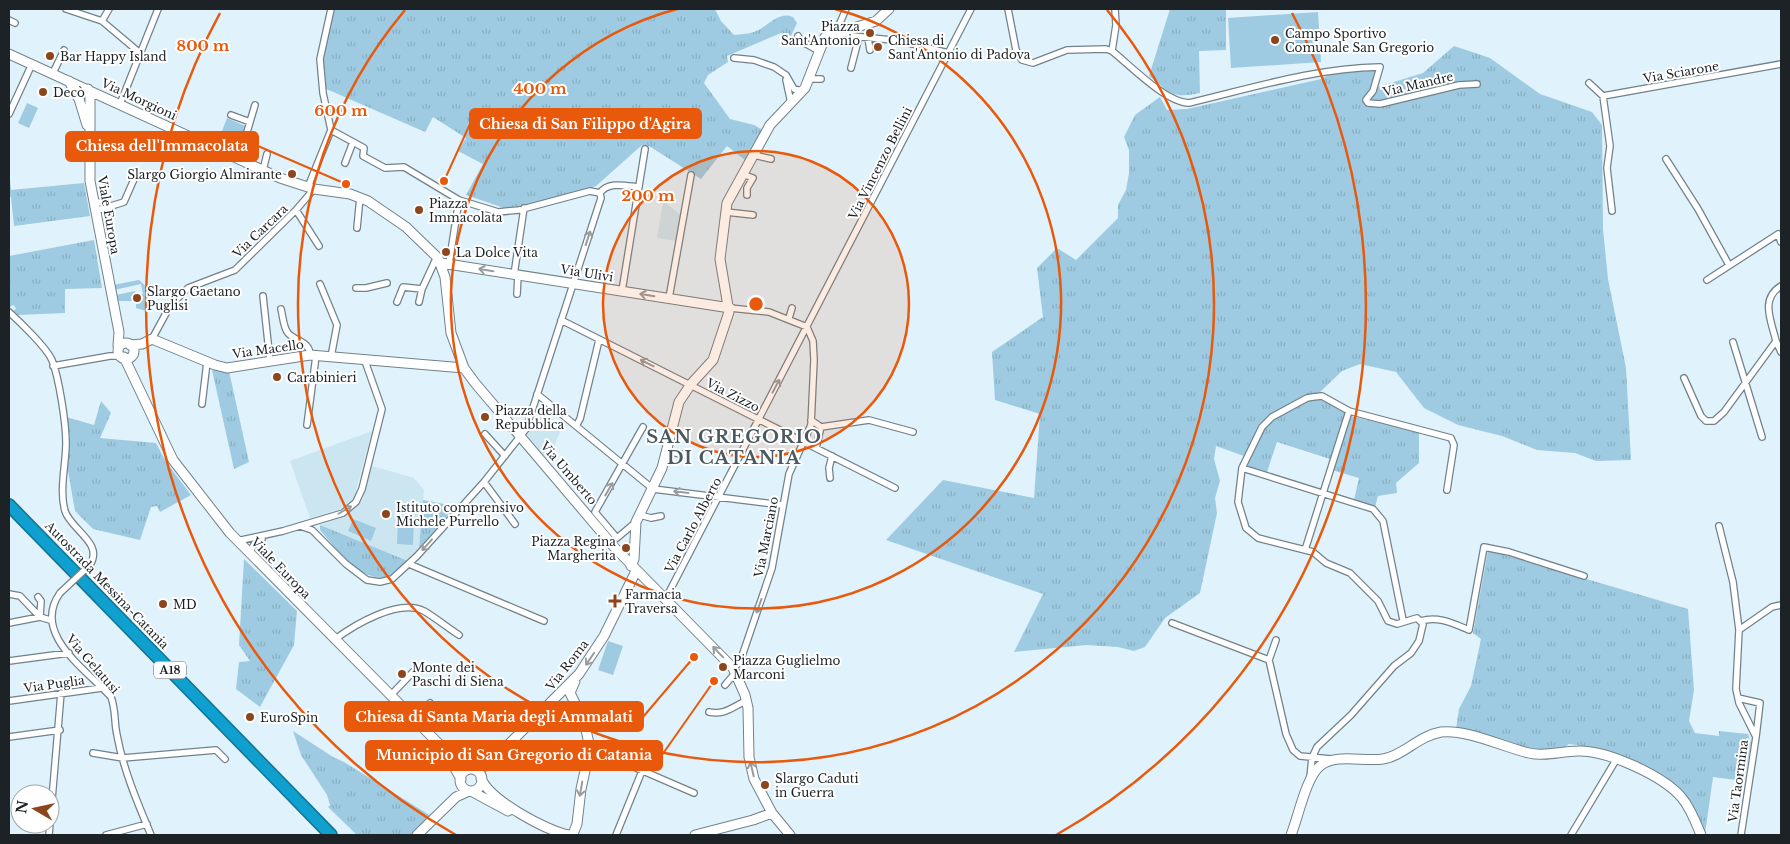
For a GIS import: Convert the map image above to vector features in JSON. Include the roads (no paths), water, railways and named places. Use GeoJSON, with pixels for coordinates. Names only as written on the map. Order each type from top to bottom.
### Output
{"type":"FeatureCollection","features":[{"type":"Feature","properties":{"kind":"highway","name":"Autostrada Messina-Catania"},"geometry":{"type":"LineString","coordinates":[[9,505],[331,835]]}},
{"type":"Feature","properties":{"kind":"highway"},"geometry":{"type":"LineString","coordinates":[[9,511],[325,835]]}},
{"type":"Feature","properties":{"kind":"highway","name":"Autostrada Messina-Catania"},"geometry":{"type":"LineString","coordinates":[[9,516],[321,835]]}},
{"type":"Feature","properties":{"kind":"street"},"geometry":{"type":"LineString","coordinates":[[66,9],[102,21],[140,54]]}},
{"type":"Feature","properties":{"kind":"street"},"geometry":{"type":"LineString","coordinates":[[102,21],[109,9]]}},
{"type":"Feature","properties":{"kind":"street"},"geometry":{"type":"LineString","coordinates":[[120,104],[158,9]]}},
{"type":"Feature","properties":{"kind":"street"},"geometry":{"type":"LineString","coordinates":[[331,9],[320,54],[323,94],[331,130],[364,148],[363,156],[385,168],[404,167],[459,200],[498,212],[524,208],[590,191],[600,192],[606,187],[619,184],[639,187]]}},
{"type":"Feature","properties":{"kind":"street"},"geometry":{"type":"LineString","coordinates":[[838,32],[846,9]]}},
{"type":"Feature","properties":{"kind":"street"},"geometry":{"type":"LineString","coordinates":[[643,428],[595,512],[617,538],[638,519],[653,489],[667,451],[679,402],[691,384],[713,360],[718,349],[730,308],[720,260],[726,212],[731,195],[770,125],[802,91],[809,79],[826,37],[876,21],[889,9]]}},
{"type":"Feature","properties":{"kind":"street","name":"Via Vincenzo Bellini"},"geometry":{"type":"LineString","coordinates":[[807,327],[972,9]]}},
{"type":"Feature","properties":{"kind":"street"},"geometry":{"type":"LineString","coordinates":[[1008,9],[1016,50],[1022,60],[1026,62],[1038,62],[1067,50],[1100,48],[1112,51],[1116,26],[1114,9]]}},
{"type":"Feature","properties":{"kind":"street"},"geometry":{"type":"LineString","coordinates":[[838,32],[859,37],[901,41],[948,53]]}},
{"type":"Feature","properties":{"kind":"street"},"geometry":{"type":"LineString","coordinates":[[798,36],[801,40],[819,51]]}},
{"type":"Feature","properties":{"kind":"street"},"geometry":{"type":"LineString","coordinates":[[851,68],[859,37]]}},
{"type":"Feature","properties":{"kind":"street"},"geometry":{"type":"LineString","coordinates":[[868,38],[870,50]]}},
{"type":"Feature","properties":{"kind":"street"},"geometry":{"type":"LineString","coordinates":[[53,73],[64,50]]}},
{"type":"Feature","properties":{"kind":"street","name":"Via Mandre"},"geometry":{"type":"LineString","coordinates":[[1112,51],[1151,83],[1180,102],[1189,103],[1326,70],[1380,67],[1373,91],[1366,100],[1372,103],[1401,100],[1459,85],[1477,84]]}},
{"type":"Feature","properties":{"kind":"street","name":"Via Morgioni"},"geometry":{"type":"LineString","coordinates":[[9,54],[229,155],[311,188]]}},
{"type":"Feature","properties":{"kind":"street"},"geometry":{"type":"LineString","coordinates":[[734,58],[767,63],[786,75],[794,89],[802,91]]}},
{"type":"Feature","properties":{"kind":"street"},"geometry":{"type":"LineString","coordinates":[[10,110],[32,64]]}},
{"type":"Feature","properties":{"kind":"street","name":"Via Sciarone"},"geometry":{"type":"LineString","coordinates":[[1603,96],[1781,64]]}},
{"type":"Feature","properties":{"kind":"street"},"geometry":{"type":"LineString","coordinates":[[786,75],[791,103]]}},
{"type":"Feature","properties":{"kind":"street"},"geometry":{"type":"LineString","coordinates":[[809,79],[821,79]]}},
{"type":"Feature","properties":{"kind":"street"},"geometry":{"type":"LineString","coordinates":[[69,81],[87,117]]}},
{"type":"Feature","properties":{"kind":"street"},"geometry":{"type":"LineString","coordinates":[[1589,83],[1603,96],[1610,146],[1607,168],[1612,211]]}},
{"type":"Feature","properties":{"kind":"street","name":"Viale Europa"},"geometry":{"type":"LineString","coordinates":[[88,89],[84,98],[88,130],[88,164],[95,212],[119,332]]}},
{"type":"Feature","properties":{"kind":"street"},"geometry":{"type":"LineString","coordinates":[[87,117],[97,103],[108,99]]}},
{"type":"Feature","properties":{"kind":"street"},"geometry":{"type":"LineString","coordinates":[[229,155],[247,132],[255,105]]}},
{"type":"Feature","properties":{"kind":"street"},"geometry":{"type":"LineString","coordinates":[[230,115],[250,122]]}},
{"type":"Feature","properties":{"kind":"street","name":"Via Carcara"},"geometry":{"type":"LineString","coordinates":[[152,340],[167,310],[188,288],[199,282],[230,274],[296,210],[311,188],[331,130]]}},
{"type":"Feature","properties":{"kind":"street"},"geometry":{"type":"LineString","coordinates":[[345,163],[353,142]]}},
{"type":"Feature","properties":{"kind":"street"},"geometry":{"type":"LineString","coordinates":[[622,291],[645,149]]}},
{"type":"Feature","properties":{"kind":"street"},"geometry":{"type":"LineString","coordinates":[[263,170],[268,154]]}},
{"type":"Feature","properties":{"kind":"street"},"geometry":{"type":"LineString","coordinates":[[754,155],[771,159]]}},
{"type":"Feature","properties":{"kind":"street"},"geometry":{"type":"LineString","coordinates":[[1666,159],[1698,209],[1729,265]]}},
{"type":"Feature","properties":{"kind":"street"},"geometry":{"type":"LineString","coordinates":[[742,174],[753,178],[747,188],[747,195]]}},
{"type":"Feature","properties":{"kind":"street"},"geometry":{"type":"LineString","coordinates":[[669,298],[691,175]]}},
{"type":"Feature","properties":{"kind":"street"},"geometry":{"type":"LineString","coordinates":[[95,212],[124,202],[135,177]]}},
{"type":"Feature","properties":{"kind":"street"},"geometry":{"type":"LineString","coordinates":[[311,188],[360,197],[406,227],[443,262]]}},
{"type":"Feature","properties":{"kind":"street"},"geometry":{"type":"LineString","coordinates":[[300,526],[312,530],[357,573],[368,580],[380,582],[392,579],[409,564],[484,482],[526,429],[602,198],[600,192]]}},
{"type":"Feature","properties":{"kind":"street"},"geometry":{"type":"LineString","coordinates":[[357,228],[360,197]]}},
{"type":"Feature","properties":{"kind":"street"},"geometry":{"type":"LineString","coordinates":[[93,200],[112,207]]}},
{"type":"Feature","properties":{"kind":"street"},"geometry":{"type":"LineString","coordinates":[[443,262],[459,200]]}},
{"type":"Feature","properties":{"kind":"street"},"geometry":{"type":"LineString","coordinates":[[517,294],[516,275],[524,208]]}},
{"type":"Feature","properties":{"kind":"street"},"geometry":{"type":"LineString","coordinates":[[296,210],[319,246]]}},
{"type":"Feature","properties":{"kind":"street"},"geometry":{"type":"LineString","coordinates":[[726,212],[754,215]]}},
{"type":"Feature","properties":{"kind":"street"},"geometry":{"type":"LineString","coordinates":[[1706,280],[1778,234],[1781,242]]}},
{"type":"Feature","properties":{"kind":"street"},"geometry":{"type":"LineString","coordinates":[[418,302],[435,261],[443,262]]}},
{"type":"Feature","properties":{"kind":"street","name":"Via Ulivi"},"geometry":{"type":"LineString","coordinates":[[443,262],[730,308]]}},
{"type":"Feature","properties":{"kind":"street","name":"Via Umberto"},"geometry":{"type":"LineString","coordinates":[[443,262],[450,333],[464,368],[634,568]]}},
{"type":"Feature","properties":{"kind":"street"},"geometry":{"type":"LineString","coordinates":[[356,288],[366,288],[387,283]]}},
{"type":"Feature","properties":{"kind":"street"},"geometry":{"type":"LineString","coordinates":[[320,284],[337,325],[331,357]]}},
{"type":"Feature","properties":{"kind":"street"},"geometry":{"type":"LineString","coordinates":[[1781,286],[1769,297],[1768,306],[1776,341],[1781,352]]}},
{"type":"Feature","properties":{"kind":"street"},"geometry":{"type":"LineString","coordinates":[[397,302],[403,287],[422,289]]}},
{"type":"Feature","properties":{"kind":"street"},"geometry":{"type":"LineString","coordinates":[[263,296],[270,361]]}},
{"type":"Feature","properties":{"kind":"street"},"geometry":{"type":"LineString","coordinates":[[730,308],[769,312],[789,318],[807,327]]}},
{"type":"Feature","properties":{"kind":"street"},"geometry":{"type":"LineString","coordinates":[[789,318],[792,308]]}},
{"type":"Feature","properties":{"kind":"street"},"geometry":{"type":"LineString","coordinates":[[281,309],[286,330],[290,335],[307,344],[313,355],[307,425]]}},
{"type":"Feature","properties":{"kind":"street"},"geometry":{"type":"LineString","coordinates":[[9,312],[51,359],[63,412],[66,442],[64,505],[67,516],[92,546],[94,556],[90,565],[60,593],[52,608],[50,620],[40,617],[9,623]]}},
{"type":"Feature","properties":{"kind":"street","name":"Via Zizzo"},"geometry":{"type":"LineString","coordinates":[[561,320],[895,488]]}},
{"type":"Feature","properties":{"kind":"street","name":"Via Marciano"},"geometry":{"type":"LineString","coordinates":[[736,668],[772,568],[789,474],[804,441],[811,419],[814,360],[813,341],[807,327]]}},
{"type":"Feature","properties":{"kind":"street","name":"Via Carlo Alberto"},"geometry":{"type":"LineString","coordinates":[[665,600],[807,327]]}},
{"type":"Feature","properties":{"kind":"street"},"geometry":{"type":"LineString","coordinates":[[119,332],[118,353],[129,352]]}},
{"type":"Feature","properties":{"kind":"street"},"geometry":{"type":"LineString","coordinates":[[119,332],[129,352]]}},
{"type":"Feature","properties":{"kind":"street"},"geometry":{"type":"LineString","coordinates":[[53,366],[129,352],[152,340]]}},
{"type":"Feature","properties":{"kind":"street","name":"Via Macello"},"geometry":{"type":"LineString","coordinates":[[152,340],[227,368],[313,355],[464,368]]}},
{"type":"Feature","properties":{"kind":"street"},"geometry":{"type":"LineString","coordinates":[[576,426],[580,419],[599,340]]}},
{"type":"Feature","properties":{"kind":"street"},"geometry":{"type":"LineString","coordinates":[[1684,378],[1701,416],[1710,422],[1714,421],[1724,412],[1776,341]]}},
{"type":"Feature","properties":{"kind":"street"},"geometry":{"type":"LineString","coordinates":[[1733,342],[1762,437]]}},
{"type":"Feature","properties":{"kind":"street"},"geometry":{"type":"LineString","coordinates":[[102,357],[117,347]]}},
{"type":"Feature","properties":{"kind":"street","name":"Viale Europa"},"geometry":{"type":"LineString","coordinates":[[129,352],[136,378],[157,429],[173,460],[237,541],[444,749]]}},
{"type":"Feature","properties":{"kind":"street"},"geometry":{"type":"LineString","coordinates":[[237,541],[316,521],[350,509],[356,502],[362,489],[382,409],[365,360]]}},
{"type":"Feature","properties":{"kind":"street"},"geometry":{"type":"LineString","coordinates":[[202,404],[207,362]]}},
{"type":"Feature","properties":{"kind":"street"},"geometry":{"type":"LineString","coordinates":[[537,394],[653,489],[782,505]]}},
{"type":"Feature","properties":{"kind":"street"},"geometry":{"type":"LineString","coordinates":[[1291,835],[1309,780],[1312,758],[1317,747],[1351,715],[1394,666],[1411,653],[1419,641],[1423,624],[1417,618],[1403,620],[1397,624],[1388,622],[1378,601],[1350,573],[1326,563],[1313,552],[1258,538],[1246,528],[1238,502],[1242,468],[1262,427],[1272,417],[1306,398],[1322,396],[1348,412],[1451,438],[1454,445],[1447,490]]}},
{"type":"Feature","properties":{"kind":"street"},"geometry":{"type":"LineString","coordinates":[[1305,550],[1348,412]]}},
{"type":"Feature","properties":{"kind":"street"},"geometry":{"type":"LineString","coordinates":[[811,419],[823,427],[869,420],[913,432]]}},
{"type":"Feature","properties":{"kind":"street"},"geometry":{"type":"LineString","coordinates":[[816,448],[823,427]]}},
{"type":"Feature","properties":{"kind":"street"},"geometry":{"type":"LineString","coordinates":[[485,434],[505,456]]}},
{"type":"Feature","properties":{"kind":"street"},"geometry":{"type":"LineString","coordinates":[[667,451],[685,455]]}},
{"type":"Feature","properties":{"kind":"street"},"geometry":{"type":"LineString","coordinates":[[830,478],[829,468],[832,456]]}},
{"type":"Feature","properties":{"kind":"street"},"geometry":{"type":"LineString","coordinates":[[1242,468],[1366,506],[1379,516],[1382,521],[1403,620]]}},
{"type":"Feature","properties":{"kind":"street"},"geometry":{"type":"LineString","coordinates":[[484,482],[515,524]]}},
{"type":"Feature","properties":{"kind":"street"},"geometry":{"type":"LineString","coordinates":[[638,519],[661,516]]}},
{"type":"Feature","properties":{"kind":"street","name":"Via Roma"},"geometry":{"type":"LineString","coordinates":[[495,758],[577,676],[604,636],[634,568],[638,519]]}},
{"type":"Feature","properties":{"kind":"street"},"geometry":{"type":"LineString","coordinates":[[316,521],[315,528],[318,535]]}},
{"type":"Feature","properties":{"kind":"street","name":"Via Taormina"},"geometry":{"type":"LineString","coordinates":[[1719,526],[1733,582],[1739,630],[1736,689],[1738,698],[1756,737],[1741,835]]}},
{"type":"Feature","properties":{"kind":"street"},"geometry":{"type":"LineString","coordinates":[[248,554],[255,543],[273,533]]}},
{"type":"Feature","properties":{"kind":"street"},"geometry":{"type":"LineString","coordinates":[[1420,621],[1431,618],[1443,619],[1470,630],[1484,547],[1509,552],[1584,576]]}},
{"type":"Feature","properties":{"kind":"street"},"geometry":{"type":"LineString","coordinates":[[409,564],[544,621]]}},
{"type":"Feature","properties":{"kind":"street"},"geometry":{"type":"LineString","coordinates":[[634,568],[736,668],[746,701],[751,770],[759,790],[772,813],[790,835]]}},
{"type":"Feature","properties":{"kind":"street"},"geometry":{"type":"LineString","coordinates":[[9,594],[20,596],[40,617]]}},
{"type":"Feature","properties":{"kind":"street"},"geometry":{"type":"LineString","coordinates":[[38,597],[41,601],[40,617]]}},
{"type":"Feature","properties":{"kind":"street"},"geometry":{"type":"LineString","coordinates":[[1739,630],[1772,607],[1781,605]]}},
{"type":"Feature","properties":{"kind":"street"},"geometry":{"type":"LineString","coordinates":[[334,640],[348,630],[385,611],[413,608],[423,610],[460,635]]}},
{"type":"Feature","properties":{"kind":"street","name":"Via Gelatusi"},"geometry":{"type":"LineString","coordinates":[[50,620],[54,634],[69,653],[111,697],[114,706],[116,735],[151,835]]}},
{"type":"Feature","properties":{"kind":"street"},"geometry":{"type":"LineString","coordinates":[[1172,622],[1269,660]]}},
{"type":"Feature","properties":{"kind":"street"},"geometry":{"type":"LineString","coordinates":[[1276,640],[1269,660],[1289,743],[1300,756],[1321,762],[1387,758],[1424,736],[1443,732],[1462,734],[1532,754],[1588,752],[1616,760],[1660,778],[1689,808],[1702,835]]}},
{"type":"Feature","properties":{"kind":"street"},"geometry":{"type":"LineString","coordinates":[[9,661],[69,653]]}},
{"type":"Feature","properties":{"kind":"street"},"geometry":{"type":"LineString","coordinates":[[725,685],[736,668]]}},
{"type":"Feature","properties":{"kind":"street"},"geometry":{"type":"LineString","coordinates":[[390,696],[413,672]]}},
{"type":"Feature","properties":{"kind":"street"},"geometry":{"type":"LineString","coordinates":[[571,835],[577,824],[581,789],[590,748],[584,721],[572,698],[571,688],[577,676]]}},
{"type":"Feature","properties":{"kind":"street","name":"Via Puglia"},"geometry":{"type":"LineString","coordinates":[[9,701],[102,688]]}},
{"type":"Feature","properties":{"kind":"street"},"geometry":{"type":"LineString","coordinates":[[49,835],[62,693]]}},
{"type":"Feature","properties":{"kind":"street"},"geometry":{"type":"LineString","coordinates":[[559,696],[564,694],[572,698]]}},
{"type":"Feature","properties":{"kind":"street"},"geometry":{"type":"LineString","coordinates":[[1738,698],[1760,703],[1756,737]]}},
{"type":"Feature","properties":{"kind":"street"},"geometry":{"type":"LineString","coordinates":[[709,712],[717,714],[738,708],[746,701]]}},
{"type":"Feature","properties":{"kind":"street"},"geometry":{"type":"LineString","coordinates":[[414,720],[430,703]]}},
{"type":"Feature","properties":{"kind":"street"},"geometry":{"type":"LineString","coordinates":[[9,737],[60,730]]}},
{"type":"Feature","properties":{"kind":"street"},"geometry":{"type":"LineString","coordinates":[[1309,780],[1321,762],[1317,747]]}},
{"type":"Feature","properties":{"kind":"street"},"geometry":{"type":"LineString","coordinates":[[590,748],[694,793]]}},
{"type":"Feature","properties":{"kind":"street"},"geometry":{"type":"LineString","coordinates":[[444,749],[474,768],[490,791],[504,803],[544,825],[571,835],[584,835]]}},
{"type":"Feature","properties":{"kind":"street"},"geometry":{"type":"LineString","coordinates":[[444,749],[461,780],[470,791],[557,835]]}},
{"type":"Feature","properties":{"kind":"street"},"geometry":{"type":"LineString","coordinates":[[93,753],[123,758],[216,750],[225,759]]}},
{"type":"Feature","properties":{"kind":"street"},"geometry":{"type":"LineString","coordinates":[[450,802],[459,790],[464,772],[483,767],[495,758]]}},
{"type":"Feature","properties":{"kind":"street"},"geometry":{"type":"LineString","coordinates":[[417,835],[459,794],[478,789],[481,778],[495,758]]}},
{"type":"Feature","properties":{"kind":"street"},"geometry":{"type":"LineString","coordinates":[[1571,835],[1616,760]]}},
{"type":"Feature","properties":{"kind":"street"},"geometry":{"type":"LineString","coordinates":[[616,835],[642,771]]}},
{"type":"Feature","properties":{"kind":"street"},"geometry":{"type":"LineString","coordinates":[[695,835],[753,820],[772,813]]}},
{"type":"Feature","properties":{"kind":"street"},"geometry":{"type":"LineString","coordinates":[[106,835],[147,824]]}},
{"type":"Feature","properties":{"kind":"place","name":"Piazza Sant'Antonio"},"geometry":{"type":"Point","coordinates":[870,33]}},
{"type":"Feature","properties":{"kind":"place","name":"Campo Sportivo Comunale San Gregorio"},"geometry":{"type":"Point","coordinates":[1275,40]}},
{"type":"Feature","properties":{"kind":"place","name":"Chiesa di Sant'Antonio di Padova"},"geometry":{"type":"Point","coordinates":[878,47]}},
{"type":"Feature","properties":{"kind":"place","name":"Bar Happy Island"},"geometry":{"type":"Point","coordinates":[50,56]}},
{"type":"Feature","properties":{"kind":"place","name":"Decò"},"geometry":{"type":"Point","coordinates":[43,92]}},
{"type":"Feature","properties":{"kind":"place","name":"Slargo Giorgio Almirante"},"geometry":{"type":"Point","coordinates":[292,174]}},
{"type":"Feature","properties":{"kind":"place","name":"Chiesa di San Filippo d'Agira"},"geometry":{"type":"Point","coordinates":[444,181]}},
{"type":"Feature","properties":{"kind":"place","name":"Chiesa dell'Immacolata"},"geometry":{"type":"Point","coordinates":[346,184]}},
{"type":"Feature","properties":{"kind":"place","name":"Piazza Immacolata"},"geometry":{"type":"Point","coordinates":[419,210]}},
{"type":"Feature","properties":{"kind":"place","name":"La Dolce Vita"},"geometry":{"type":"Point","coordinates":[446,252]}},
{"type":"Feature","properties":{"kind":"place","name":"Slargo Gaetano Puglisi"},"geometry":{"type":"Point","coordinates":[137,298]}},
{"type":"Feature","properties":{"kind":"place","name":"Carabinieri"},"geometry":{"type":"Point","coordinates":[277,377]}},
{"type":"Feature","properties":{"kind":"place","name":"Piazza della Repubblica"},"geometry":{"type":"Point","coordinates":[485,417]}},
{"type":"Feature","properties":{"kind":"place","name":"Istituto comprensivo Michele Purrello"},"geometry":{"type":"Point","coordinates":[386,514]}},
{"type":"Feature","properties":{"kind":"place","name":"Piazza Regina Margherita"},"geometry":{"type":"Point","coordinates":[626,548]}},
{"type":"Feature","properties":{"kind":"place","name":"Farmacia Traversa"},"geometry":{"type":"Point","coordinates":[615,601]}},
{"type":"Feature","properties":{"kind":"place","name":"MD"},"geometry":{"type":"Point","coordinates":[163,604]}},
{"type":"Feature","properties":{"kind":"place","name":"Chiesa di Santa Maria degli Ammalati"},"geometry":{"type":"Point","coordinates":[694,657]}},
{"type":"Feature","properties":{"kind":"place","name":"Piazza Guglielmo Marconi"},"geometry":{"type":"Point","coordinates":[723,667]}},
{"type":"Feature","properties":{"kind":"place","name":"Monte dei Paschi di Siena"},"geometry":{"type":"Point","coordinates":[402,674]}},
{"type":"Feature","properties":{"kind":"place","name":"Municipio di San Gregorio di Catania"},"geometry":{"type":"Point","coordinates":[714,681]}},
{"type":"Feature","properties":{"kind":"place","name":"EuroSpin"},"geometry":{"type":"Point","coordinates":[250,717]}},
{"type":"Feature","properties":{"kind":"place","name":"Slargo Caduti in Guerra"},"geometry":{"type":"Point","coordinates":[765,785]}},
{"type":"Feature","properties":{"kind":"district","name":"SAN GREGORIO DI CATANIA"},"geometry":{"type":"Point","coordinates":[734,447]}}]}
